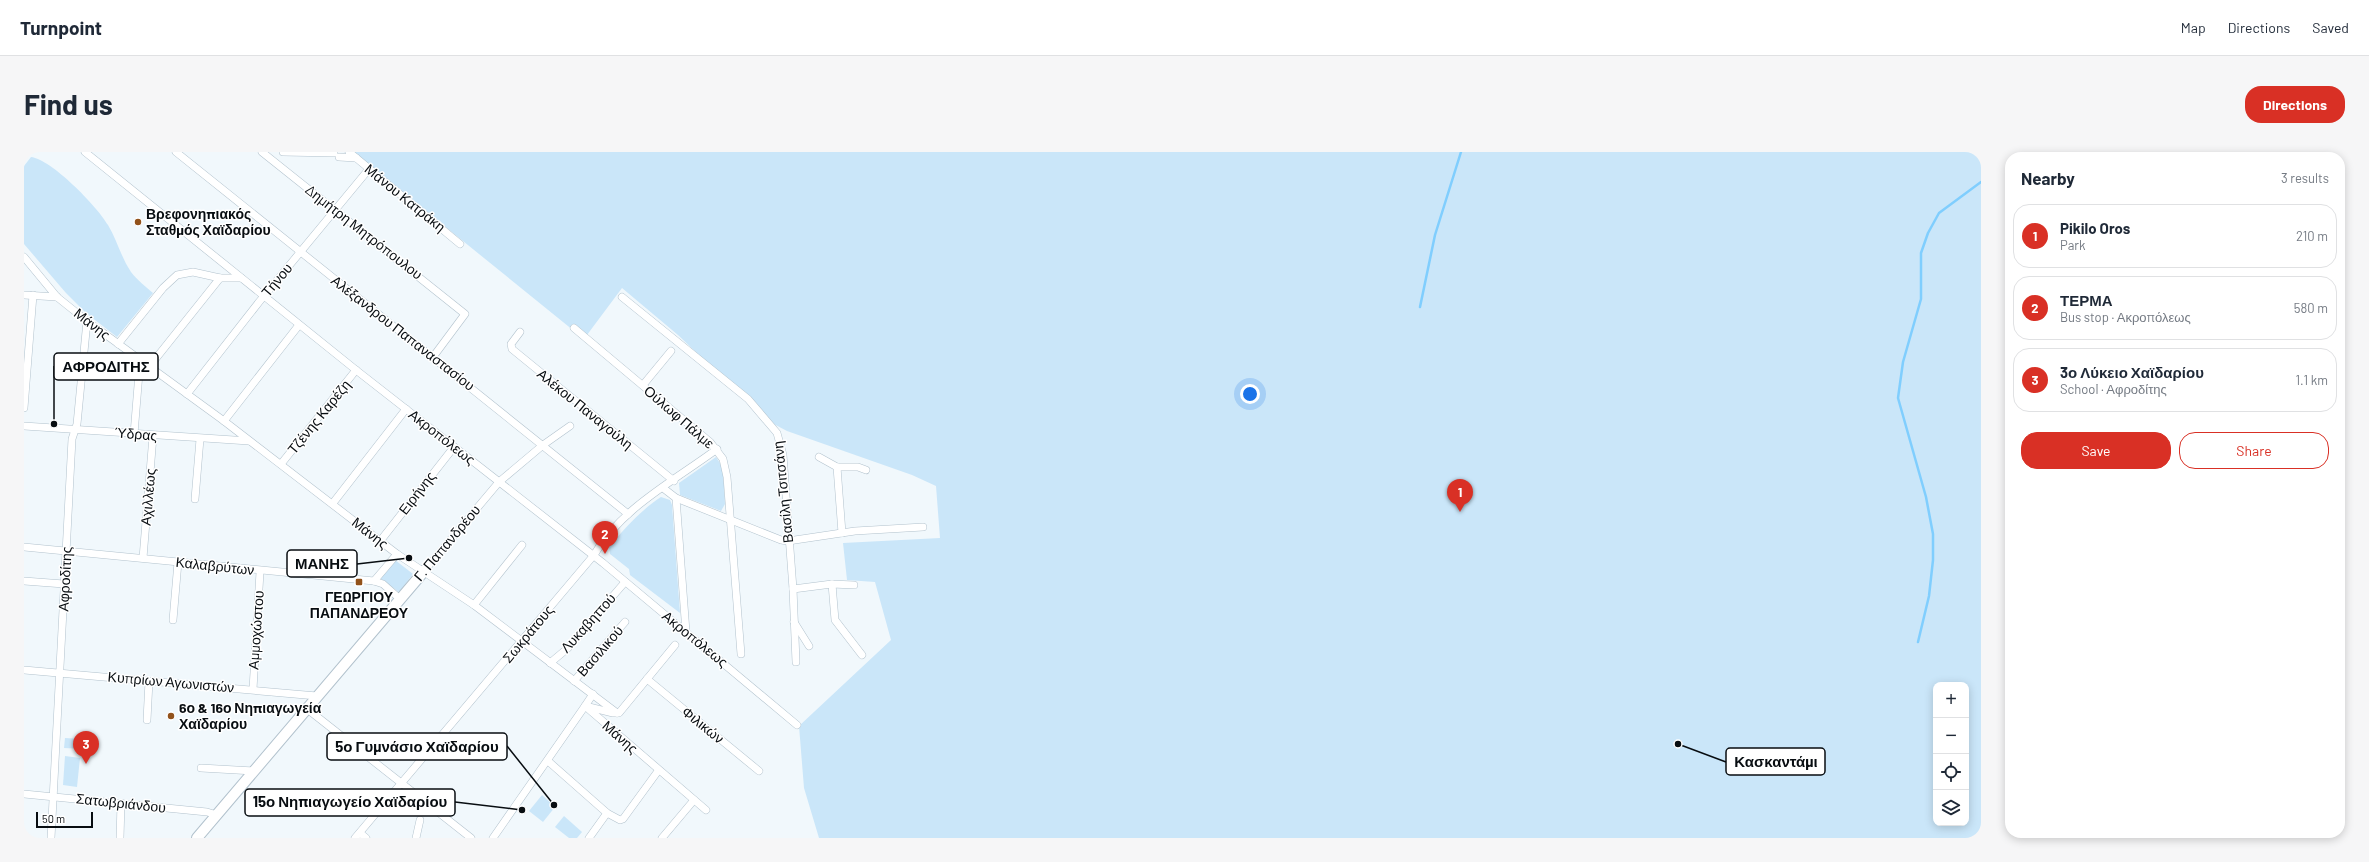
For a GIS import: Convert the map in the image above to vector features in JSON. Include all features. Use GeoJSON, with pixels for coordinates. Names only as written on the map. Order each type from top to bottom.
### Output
{"type":"FeatureCollection","features":[{"type":"Feature","properties":{"kind":"street","name":"Ακροπόλεως"},"geometry":{"type":"LineString","coordinates":[[85,152],[299,325],[594,556],[797,725]]}},
{"type":"Feature","properties":{"kind":"street"},"geometry":{"type":"LineString","coordinates":[[263,152],[272,152]]}},
{"type":"Feature","properties":{"kind":"street","name":"Δημήτρη Μητρόπουλου"},"geometry":{"type":"LineString","coordinates":[[263,152],[466,314],[433,357]]}},
{"type":"Feature","properties":{"kind":"street"},"geometry":{"type":"LineString","coordinates":[[283,152],[336,155],[356,158]]}},
{"type":"Feature","properties":{"kind":"street","name":"Μάνου Κατράκη"},"geometry":{"type":"LineString","coordinates":[[349,152],[460,244]]}},
{"type":"Feature","properties":{"kind":"street","name":"Αλέξανδρου Παπαναστασίου"},"geometry":{"type":"LineString","coordinates":[[179,153],[628,514]]}},
{"type":"Feature","properties":{"kind":"street","name":"Τήνου"},"geometry":{"type":"LineString","coordinates":[[187,394],[263,296],[369,169]]}},
{"type":"Feature","properties":{"kind":"street","name":"Μάνης"},"geometry":{"type":"LineString","coordinates":[[24,257],[58,297],[140,361],[224,421],[248,441],[333,503],[397,554],[425,570],[474,605],[550,664],[617,713]]}},
{"type":"Feature","properties":{"kind":"street"},"geometry":{"type":"LineString","coordinates":[[118,344],[175,276],[193,272],[220,278],[241,278]]}},
{"type":"Feature","properties":{"kind":"street"},"geometry":{"type":"LineString","coordinates":[[149,367],[220,278]]}},
{"type":"Feature","properties":{"kind":"street"},"geometry":{"type":"LineString","coordinates":[[24,295],[58,297]]}},
{"type":"Feature","properties":{"kind":"street"},"geometry":{"type":"LineString","coordinates":[[24,408],[33,295]]}},
{"type":"Feature","properties":{"kind":"street","name":"Βασίλη Τσιτσάνη"},"geometry":{"type":"LineString","coordinates":[[622,297],[748,399],[777,433],[783,455],[788,541],[793,589],[796,662]]}},
{"type":"Feature","properties":{"kind":"street","name":"Αφροδίτης"},"geometry":{"type":"LineString","coordinates":[[51,838],[64,584],[74,430],[77,424],[87,320]]}},
{"type":"Feature","properties":{"kind":"street"},"geometry":{"type":"LineString","coordinates":[[224,421],[299,325]]}},
{"type":"Feature","properties":{"kind":"street","name":"Ούλωφ Πάλμε"},"geometry":{"type":"LineString","coordinates":[[574,328],[717,449],[726,468],[741,654]]}},
{"type":"Feature","properties":{"kind":"street","name":"Αλέκου Παναγούλη"},"geometry":{"type":"LineString","coordinates":[[520,332],[511,344],[512,350],[674,481]]}},
{"type":"Feature","properties":{"kind":"street"},"geometry":{"type":"LineString","coordinates":[[643,385],[671,351]]}},
{"type":"Feature","properties":{"kind":"street"},"geometry":{"type":"LineString","coordinates":[[134,434],[140,361]]}},
{"type":"Feature","properties":{"kind":"street","name":"Τζένης Καρέζη"},"geometry":{"type":"LineString","coordinates":[[281,464],[356,370]]}},
{"type":"Feature","properties":{"kind":"street"},"geometry":{"type":"LineString","coordinates":[[333,503],[406,409]]}},
{"type":"Feature","properties":{"kind":"street","name":"Ύδρας"},"geometry":{"type":"LineString","coordinates":[[24,426],[154,436],[248,441]]}},
{"type":"Feature","properties":{"kind":"street","name":"Γ. Παπανδρέου"},"geometry":{"type":"LineString","coordinates":[[197,838],[499,482],[570,426]]}},
{"type":"Feature","properties":{"kind":"street","name":"Αχιλλέως"},"geometry":{"type":"LineString","coordinates":[[144,558],[154,436]]}},
{"type":"Feature","properties":{"kind":"street"},"geometry":{"type":"LineString","coordinates":[[195,499],[200,439]]}},
{"type":"Feature","properties":{"kind":"street","name":"Ειρήνης"},"geometry":{"type":"LineString","coordinates":[[380,540],[454,447]]}},
{"type":"Feature","properties":{"kind":"street","name":"Σωκράτους"},"geometry":{"type":"LineString","coordinates":[[358,835],[594,556],[602,541],[628,514],[717,449]]}},
{"type":"Feature","properties":{"kind":"street"},"geometry":{"type":"LineString","coordinates":[[819,457],[837,467],[858,467],[866,470]]}},
{"type":"Feature","properties":{"kind":"street"},"geometry":{"type":"LineString","coordinates":[[837,467],[842,534]]}},
{"type":"Feature","properties":{"kind":"street"},"geometry":{"type":"LineString","coordinates":[[663,488],[676,498],[731,520],[770,538],[788,541],[842,534],[923,527]]}},
{"type":"Feature","properties":{"kind":"street"},"geometry":{"type":"LineString","coordinates":[[676,498],[686,632]]}},
{"type":"Feature","properties":{"kind":"street"},"geometry":{"type":"LineString","coordinates":[[474,605],[522,545]]}},
{"type":"Feature","properties":{"kind":"street","name":"Καλαβρύτων"},"geometry":{"type":"LineString","coordinates":[[24,547],[144,558],[260,572],[374,581],[382,584],[400,598]]}},
{"type":"Feature","properties":{"kind":"street"},"geometry":{"type":"LineString","coordinates":[[374,581],[397,554]]}},
{"type":"Feature","properties":{"kind":"street"},"geometry":{"type":"LineString","coordinates":[[173,620],[178,562]]}},
{"type":"Feature","properties":{"kind":"street","name":"Αμμοχώστου"},"geometry":{"type":"LineString","coordinates":[[253,689],[260,572]]}},
{"type":"Feature","properties":{"kind":"street"},"geometry":{"type":"LineString","coordinates":[[24,581],[64,584]]}},
{"type":"Feature","properties":{"kind":"street","name":"Λυκαβηττού"},"geometry":{"type":"LineString","coordinates":[[550,664],[568,648],[625,582]]}},
{"type":"Feature","properties":{"kind":"street"},"geometry":{"type":"LineString","coordinates":[[793,589],[832,584],[854,585]]}},
{"type":"Feature","properties":{"kind":"street"},"geometry":{"type":"LineString","coordinates":[[832,584],[835,620],[862,655]]}},
{"type":"Feature","properties":{"kind":"street","name":"Βασιλικού"},"geometry":{"type":"LineString","coordinates":[[574,681],[625,622]]}},
{"type":"Feature","properties":{"kind":"street"},"geometry":{"type":"LineString","coordinates":[[794,622],[809,646]]}},
{"type":"Feature","properties":{"kind":"street"},"geometry":{"type":"LineString","coordinates":[[585,706],[617,713],[675,646]]}},
{"type":"Feature","properties":{"kind":"street","name":"Κυπρίων Αγωνιστών"},"geometry":{"type":"LineString","coordinates":[[24,670],[253,689],[317,696]]}},
{"type":"Feature","properties":{"kind":"street","name":"Φιλικών"},"geometry":{"type":"LineString","coordinates":[[647,679],[759,771]]}},
{"type":"Feature","properties":{"kind":"street"},"geometry":{"type":"LineString","coordinates":[[147,720],[149,681]]}},
{"type":"Feature","properties":{"kind":"street"},"geometry":{"type":"LineString","coordinates":[[493,838],[548,761],[593,694]]}},
{"type":"Feature","properties":{"kind":"street","name":"Μάνης"},"geometry":{"type":"LineString","coordinates":[[585,706],[658,771],[706,810]]}},
{"type":"Feature","properties":{"kind":"street"},"geometry":{"type":"LineString","coordinates":[[306,708],[471,838]]}},
{"type":"Feature","properties":{"kind":"street"},"geometry":{"type":"LineString","coordinates":[[548,761],[607,813],[616,819],[623,819],[658,771]]}},
{"type":"Feature","properties":{"kind":"street"},"geometry":{"type":"LineString","coordinates":[[201,768],[254,771]]}},
{"type":"Feature","properties":{"kind":"street","name":"Σατωβριάνδου"},"geometry":{"type":"LineString","coordinates":[[24,794],[207,812],[217,815]]}},
{"type":"Feature","properties":{"kind":"street"},"geometry":{"type":"LineString","coordinates":[[662,838],[694,800]]}},
{"type":"Feature","properties":{"kind":"street"},"geometry":{"type":"LineString","coordinates":[[120,838],[121,803]]}},
{"type":"Feature","properties":{"kind":"street"},"geometry":{"type":"LineString","coordinates":[[589,838],[607,813]]}},
{"type":"Feature","properties":{"kind":"street"},"geometry":{"type":"LineString","coordinates":[[416,838],[420,820]]}},
{"type":"Feature","properties":{"kind":"street"},"geometry":{"type":"LineString","coordinates":[[358,835],[366,838]]}},
{"type":"Feature","properties":{"kind":"shaded area"},"geometry":{"type":"Polygon","coordinates":[[[353,152],[1981,152],[1981,838],[819,838],[804,788],[799,726],[891,640],[875,582],[847,580],[843,543],[940,538],[936,486],[912,475],[787,431],[768,421],[678,335],[622,288],[584,339],[353,152]]]}},
{"type":"Feature","properties":{"kind":"shaded area"},"geometry":{"type":"Polygon","coordinates":[[[31,157],[40,160],[61,174],[94,207],[108,225],[131,272],[153,293],[117,337],[86,313],[66,293],[24,244],[24,166],[31,157]]]}},
{"type":"Feature","properties":{"kind":"shaded area"},"geometry":{"type":"Polygon","coordinates":[[[716,457],[723,468],[725,504],[721,511],[680,495],[679,483],[716,457]]]}},
{"type":"Feature","properties":{"kind":"shaded area"},"geometry":{"type":"Polygon","coordinates":[[[661,497],[670,500],[672,505],[680,613],[630,575],[629,569],[610,554],[609,547],[621,533],[653,502],[661,497]]]}},
{"type":"Feature","properties":{"kind":"shaded area"},"geometry":{"type":"Polygon","coordinates":[[[395,560],[413,574],[399,592],[380,578],[395,560]]]}},
{"type":"Feature","properties":{"kind":"shaded area"},"geometry":{"type":"Polygon","coordinates":[[[65,738],[83,739],[83,749],[64,748],[65,738]]]}},
{"type":"Feature","properties":{"kind":"shaded area"},"geometry":{"type":"Polygon","coordinates":[[[65,756],[80,758],[77,787],[63,785],[65,756]]]}},
{"type":"Feature","properties":{"kind":"shaded area"},"geometry":{"type":"Polygon","coordinates":[[[542,795],[555,807],[543,822],[529,811],[542,795]]]}},
{"type":"Feature","properties":{"kind":"shaded area"},"geometry":{"type":"Polygon","coordinates":[[[564,816],[582,832],[577,838],[569,838],[555,827],[564,816]]]}},
{"type":"Feature","properties":{"kind":"waterway"},"geometry":{"type":"LineString","coordinates":[[1420,307],[1435,235],[1461,152]]}},
{"type":"Feature","properties":{"kind":"waterway"},"geometry":{"type":"LineString","coordinates":[[1918,642],[1929,596],[1933,560],[1933,534],[1926,497],[1898,398],[1903,362],[1921,299],[1921,253],[1928,233],[1939,213],[1981,182]]}},
{"type":"Feature","properties":{"kind":"place","name":"Βρεφονηπιακός Σταθμός Χαϊδαρίου"},"geometry":{"type":"Point","coordinates":[138,222]}},
{"type":"Feature","properties":{"kind":"place","name":"ΑΦΡΟΔΙΤΗΣ"},"geometry":{"type":"Point","coordinates":[54,424]}},
{"type":"Feature","properties":{"kind":"place","name":"Pikilo Oros"},"geometry":{"type":"Point","coordinates":[1460,512]}},
{"type":"Feature","properties":{"kind":"place","name":"ΤΕΡΜΑ"},"geometry":{"type":"Point","coordinates":[605,554]}},
{"type":"Feature","properties":{"kind":"place","name":"ΜΑΝΗΣ"},"geometry":{"type":"Point","coordinates":[409,558]}},
{"type":"Feature","properties":{"kind":"place","name":"ΓΕΩΡΓΙΟΥ ΠΑΠΑΝΔΡΕΟΥ"},"geometry":{"type":"Point","coordinates":[359,582]}},
{"type":"Feature","properties":{"kind":"place","name":"6ο & 16ο Νηπιαγωγεία Χαϊδαρίου"},"geometry":{"type":"Point","coordinates":[171,716]}},
{"type":"Feature","properties":{"kind":"place","name":"Κασκαντάμι"},"geometry":{"type":"Point","coordinates":[1678,744]}},
{"type":"Feature","properties":{"kind":"place","name":"3ο Λύκειο Χαϊδαρίου"},"geometry":{"type":"Point","coordinates":[86,764]}},
{"type":"Feature","properties":{"kind":"place","name":"5ο Γυμνάσιο Χαϊδαρίου"},"geometry":{"type":"Point","coordinates":[554,805]}},
{"type":"Feature","properties":{"kind":"place","name":"15ο Νηπιαγωγείο Χαϊδαρίου"},"geometry":{"type":"Point","coordinates":[522,810]}}]}
